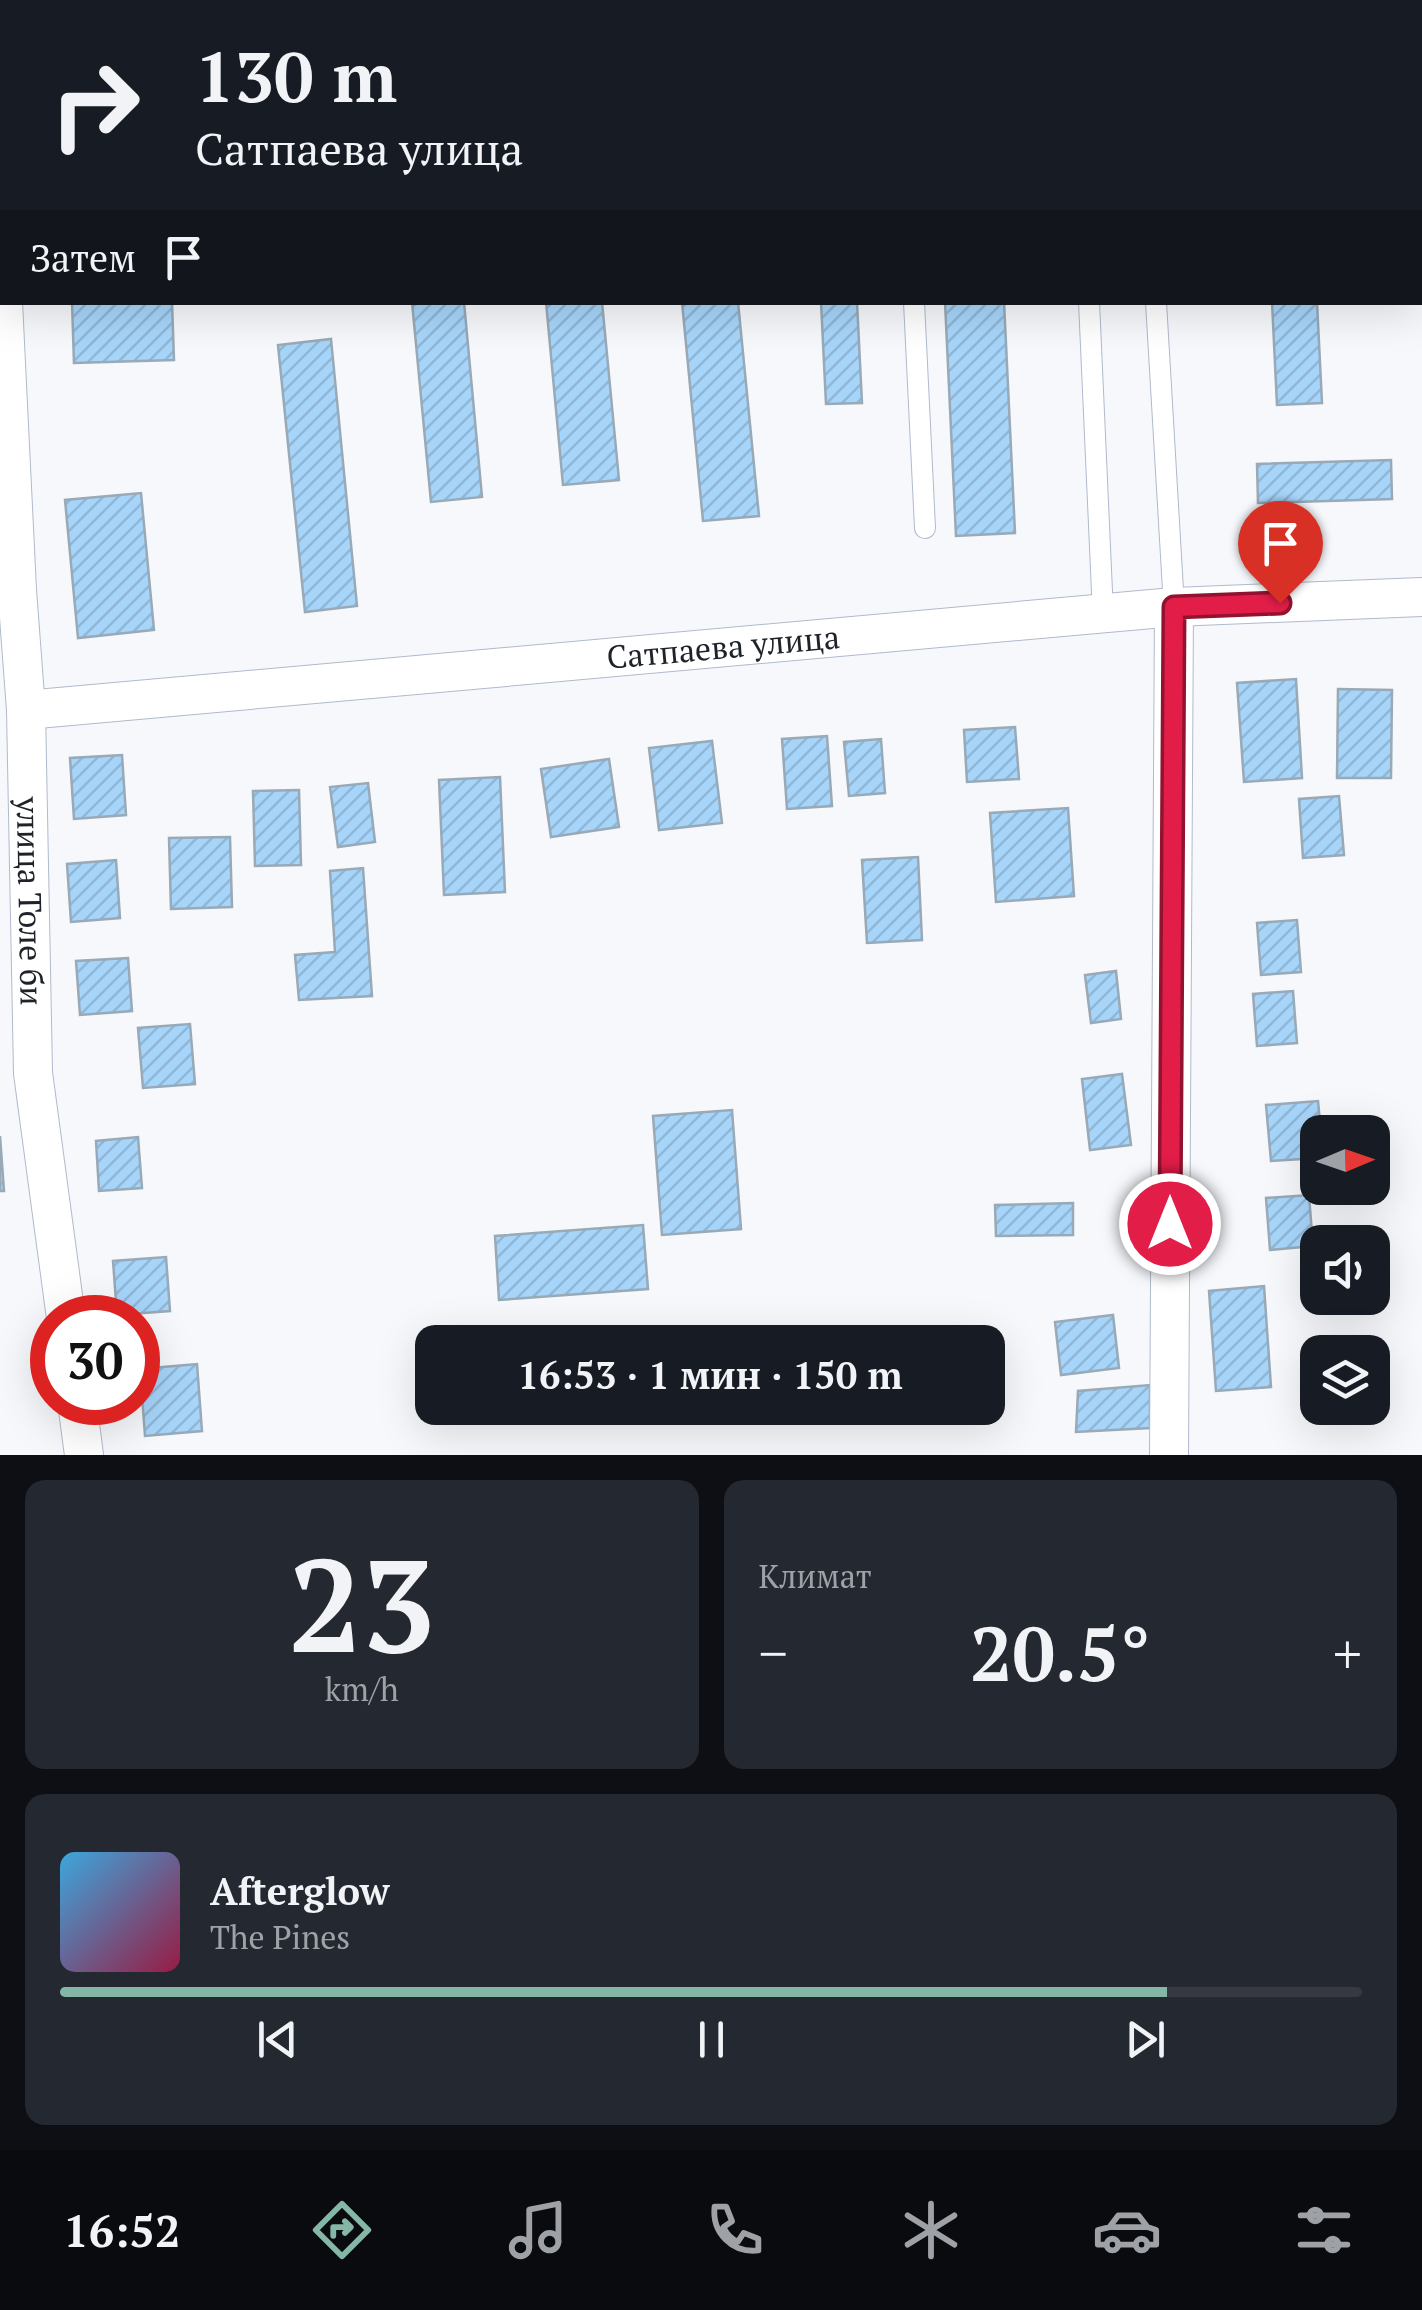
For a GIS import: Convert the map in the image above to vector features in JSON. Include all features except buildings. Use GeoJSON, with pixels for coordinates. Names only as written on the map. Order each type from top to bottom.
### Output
{"type":"FeatureCollection","features":[{"type":"Feature","properties":{"kind":"street","name":"улица Толе би"},"geometry":{"type":"LineString","coordinates":[[3,305],[8,590],[26,710],[17,1074],[61,1295]]}},
{"type":"Feature","properties":{"kind":"street","name":"Сатпаева улица"},"geometry":{"type":"LineString","coordinates":[[26,710],[1174,607],[1422,597]]}},
{"type":"Feature","properties":{"kind":"street"},"geometry":{"type":"LineString","coordinates":[[1169,1455],[1174,607]]}},
{"type":"Feature","properties":{"kind":"street"},"geometry":{"type":"LineString","coordinates":[[80,1425],[84,1455]]}},
{"type":"Feature","properties":{"kind":"lane"},"geometry":{"type":"LineString","coordinates":[[914,305],[925,528]]}},
{"type":"Feature","properties":{"kind":"lane"},"geometry":{"type":"LineString","coordinates":[[1088,305],[1103,614]]}},
{"type":"Feature","properties":{"kind":"lane"},"geometry":{"type":"LineString","coordinates":[[1156,305],[1174,607]]}},
{"type":"Feature","properties":{"kind":"route"},"geometry":{"type":"LineString","coordinates":[[1170,1224],[1174,607],[1280,603]]}}]}
